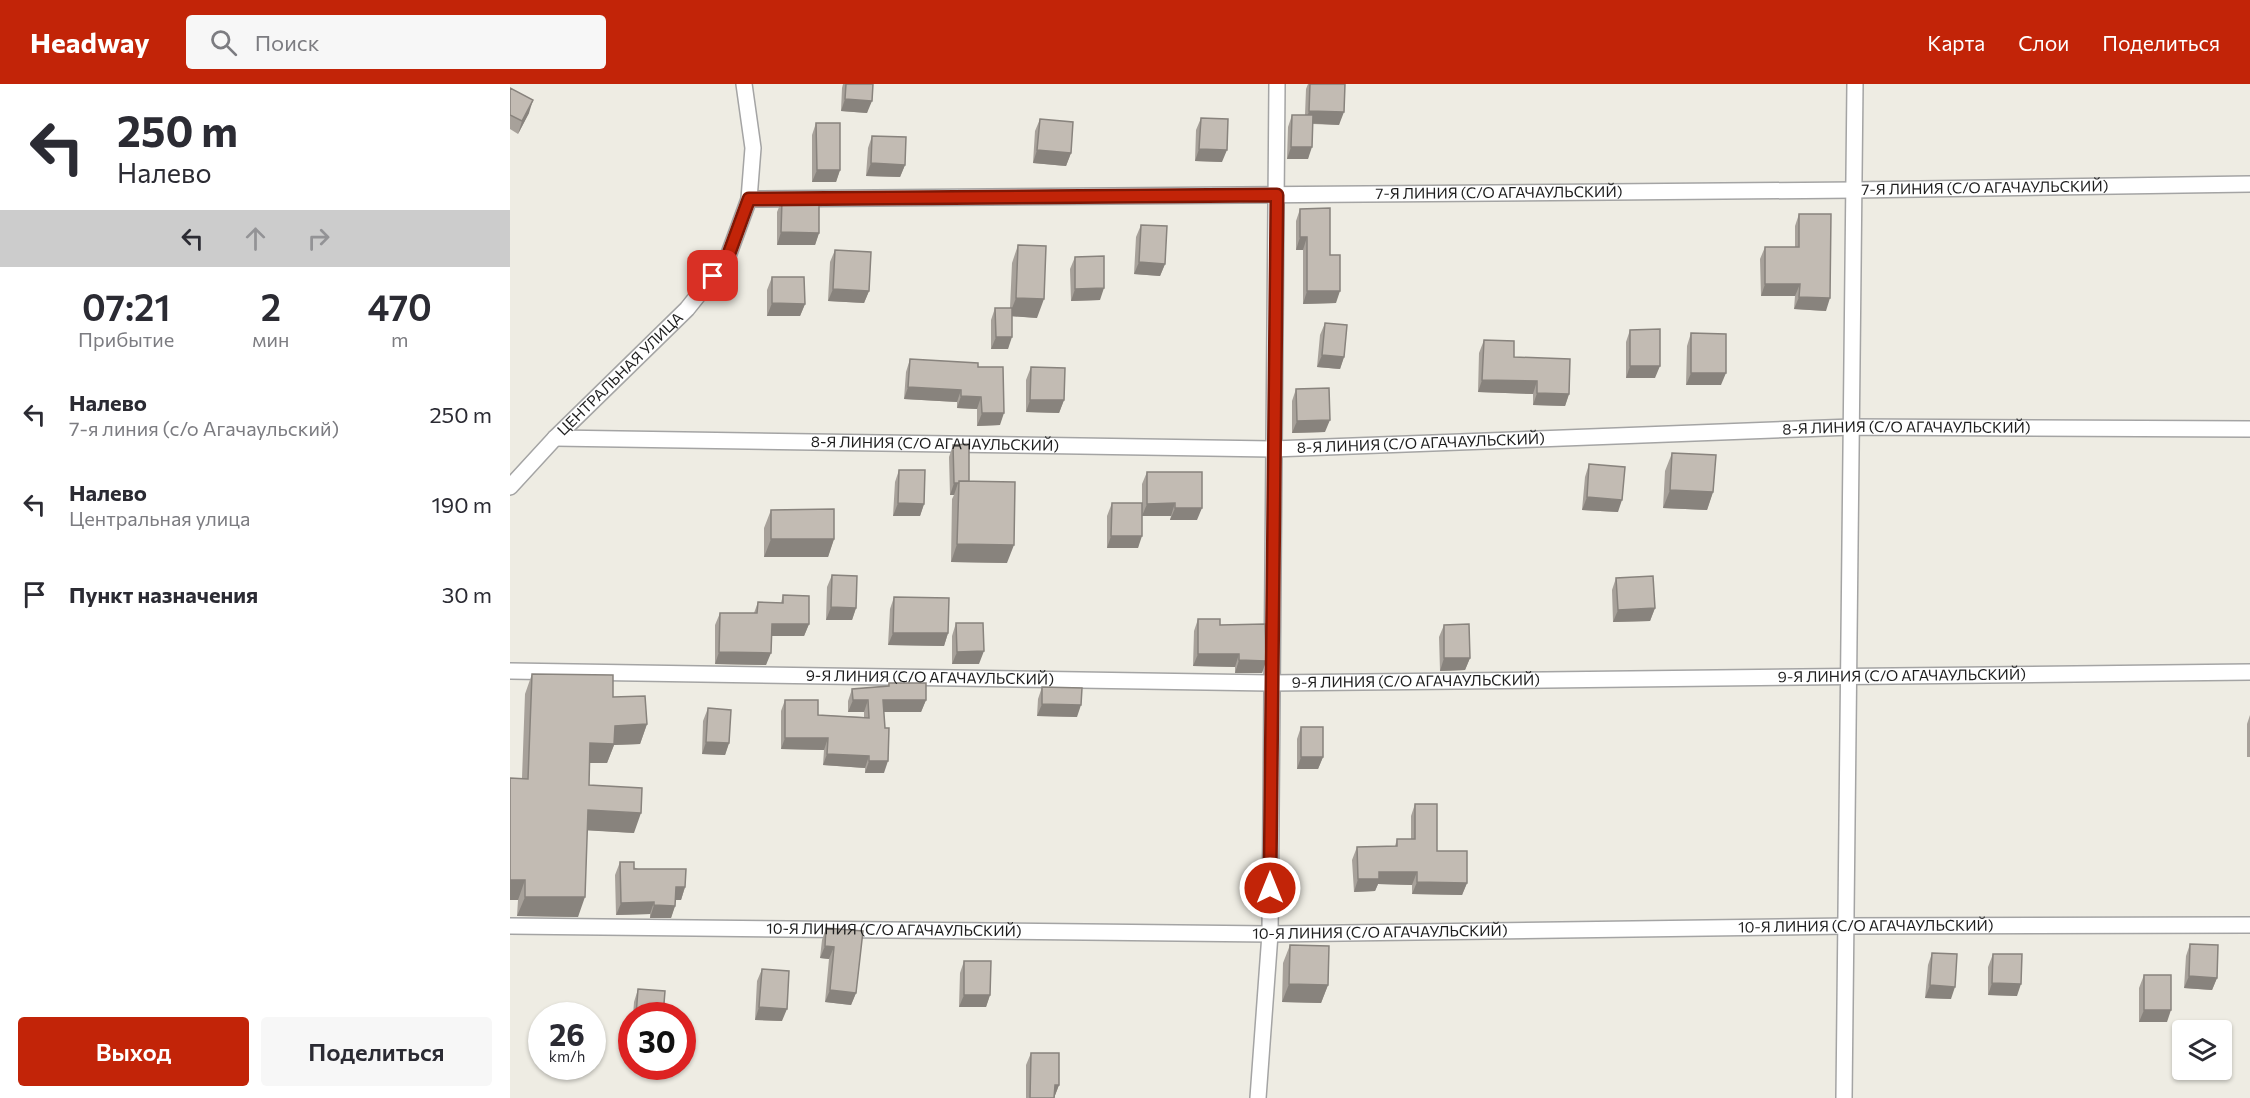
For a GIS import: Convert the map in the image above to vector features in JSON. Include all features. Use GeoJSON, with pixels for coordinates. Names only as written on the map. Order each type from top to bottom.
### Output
{"type":"FeatureCollection","features":[{"type":"Feature","properties":{"kind":"street","name":"ЦЕНТРАЛЬНАЯ УЛИЦА"},"geometry":{"type":"LineString","coordinates":[[510,487],[555,438],[687,309],[727,259],[749,199],[753,148],[744,84]]}},
{"type":"Feature","properties":{"kind":"street"},"geometry":{"type":"LineString","coordinates":[[1258,1098],[1270,934],[1270,683],[1277,84]]}},
{"type":"Feature","properties":{"kind":"street"},"geometry":{"type":"LineString","coordinates":[[1844,1098],[1856,190],[1855,84]]}},
{"type":"Feature","properties":{"kind":"street","name":"7-Я ЛИНИЯ (С/О АГАЧАУЛЬСКИЙ)"},"geometry":{"type":"LineString","coordinates":[[749,199],[1856,190],[2250,184]]}},
{"type":"Feature","properties":{"kind":"street","name":"8-Я ЛИНИЯ (С/О АГАЧАУЛЬСКИЙ)"},"geometry":{"type":"LineString","coordinates":[[555,438],[1272,449],[1852,427],[2250,429]]}},
{"type":"Feature","properties":{"kind":"street","name":"9-Я ЛИНИЯ (С/О АГАЧАУЛЬСКИЙ)"},"geometry":{"type":"LineString","coordinates":[[510,671],[1270,683],[2250,672]]}},
{"type":"Feature","properties":{"kind":"street","name":"10-Я ЛИНИЯ (С/О АГАЧАУЛЬСКИЙ)"},"geometry":{"type":"LineString","coordinates":[[510,926],[1270,934],[1847,926],[2250,925]]}},
{"type":"Feature","properties":{"kind":"building"},"geometry":{"type":"Polygon","coordinates":[[[846,84],[873,84],[872,101],[845,99],[846,84]]]}},
{"type":"Feature","properties":{"kind":"building"},"geometry":{"type":"Polygon","coordinates":[[[1310,84],[1345,84],[1344,112],[1309,111],[1310,84]]]}},
{"type":"Feature","properties":{"kind":"building"},"geometry":{"type":"Polygon","coordinates":[[[510,88],[533,100],[522,121],[510,115],[510,88]]]}},
{"type":"Feature","properties":{"kind":"building"},"geometry":{"type":"Polygon","coordinates":[[[1292,115],[1313,115],[1312,147],[1291,147],[1292,115]]]}},
{"type":"Feature","properties":{"kind":"building"},"geometry":{"type":"Polygon","coordinates":[[[1201,118],[1228,119],[1227,150],[1199,149],[1201,118]]]}},
{"type":"Feature","properties":{"kind":"building"},"geometry":{"type":"Polygon","coordinates":[[[1040,119],[1073,122],[1071,153],[1037,150],[1040,119]]]}},
{"type":"Feature","properties":{"kind":"building"},"geometry":{"type":"Polygon","coordinates":[[[816,123],[840,123],[840,170],[817,170],[816,123]]]}},
{"type":"Feature","properties":{"kind":"building"},"geometry":{"type":"Polygon","coordinates":[[[872,136],[906,137],[905,165],[871,163],[872,136]]]}},
{"type":"Feature","properties":{"kind":"building"},"geometry":{"type":"Polygon","coordinates":[[[782,200],[819,200],[819,233],[781,232],[782,200]]]}},
{"type":"Feature","properties":{"kind":"building"},"geometry":{"type":"Polygon","coordinates":[[[1330,208],[1330,255],[1340,255],[1340,291],[1307,291],[1307,237],[1300,237],[1300,209],[1330,208]]]}},
{"type":"Feature","properties":{"kind":"building"},"geometry":{"type":"Polygon","coordinates":[[[1799,214],[1831,214],[1830,298],[1799,297],[1800,284],[1765,284],[1765,247],[1799,247],[1799,214]]]}},
{"type":"Feature","properties":{"kind":"building"},"geometry":{"type":"Polygon","coordinates":[[[1141,225],[1167,226],[1165,264],[1139,262],[1141,225]]]}},
{"type":"Feature","properties":{"kind":"building"},"geometry":{"type":"Polygon","coordinates":[[[1018,245],[1046,246],[1044,299],[1016,298],[1018,245]]]}},
{"type":"Feature","properties":{"kind":"building"},"geometry":{"type":"Polygon","coordinates":[[[835,250],[871,252],[869,291],[833,289],[835,250]]]}},
{"type":"Feature","properties":{"kind":"building"},"geometry":{"type":"Polygon","coordinates":[[[1104,256],[1104,288],[1075,289],[1075,257],[1104,256]]]}},
{"type":"Feature","properties":{"kind":"building"},"geometry":{"type":"Polygon","coordinates":[[[772,277],[804,277],[805,304],[772,303],[772,277]]]}},
{"type":"Feature","properties":{"kind":"building"},"geometry":{"type":"Polygon","coordinates":[[[995,308],[1012,308],[1012,337],[996,337],[995,308]]]}},
{"type":"Feature","properties":{"kind":"building"},"geometry":{"type":"Polygon","coordinates":[[[1325,323],[1347,325],[1344,357],[1322,355],[1325,323]]]}},
{"type":"Feature","properties":{"kind":"building"},"geometry":{"type":"Polygon","coordinates":[[[1660,329],[1660,366],[1630,366],[1630,330],[1660,329]]]}},
{"type":"Feature","properties":{"kind":"building"},"geometry":{"type":"Polygon","coordinates":[[[1691,333],[1726,334],[1726,373],[1691,373],[1691,333]]]}},
{"type":"Feature","properties":{"kind":"building"},"geometry":{"type":"Polygon","coordinates":[[[1484,340],[1514,341],[1514,357],[1570,359],[1569,394],[1537,393],[1537,381],[1482,380],[1484,340]]]}},
{"type":"Feature","properties":{"kind":"building"},"geometry":{"type":"Polygon","coordinates":[[[910,359],[978,363],[978,367],[1003,367],[1004,413],[982,413],[981,397],[961,396],[961,390],[908,387],[910,359]]]}},
{"type":"Feature","properties":{"kind":"building"},"geometry":{"type":"Polygon","coordinates":[[[1031,367],[1065,368],[1064,400],[1030,400],[1031,367]]]}},
{"type":"Feature","properties":{"kind":"building"},"geometry":{"type":"Polygon","coordinates":[[[1329,388],[1330,420],[1297,421],[1296,389],[1329,388]]]}},
{"type":"Feature","properties":{"kind":"building"},"geometry":{"type":"Polygon","coordinates":[[[969,444],[969,481],[954,483],[953,445],[969,444]]]}},
{"type":"Feature","properties":{"kind":"building"},"geometry":{"type":"Polygon","coordinates":[[[1672,453],[1716,455],[1713,492],[1670,490],[1672,453]]]}},
{"type":"Feature","properties":{"kind":"building"},"geometry":{"type":"Polygon","coordinates":[[[1589,464],[1625,467],[1622,500],[1587,497],[1589,464]]]}},
{"type":"Feature","properties":{"kind":"building"},"geometry":{"type":"Polygon","coordinates":[[[899,470],[925,470],[924,504],[898,503],[899,470]]]}},
{"type":"Feature","properties":{"kind":"building"},"geometry":{"type":"Polygon","coordinates":[[[1147,472],[1202,472],[1202,508],[1175,508],[1175,503],[1147,504],[1147,472]]]}},
{"type":"Feature","properties":{"kind":"building"},"geometry":{"type":"Polygon","coordinates":[[[959,481],[1015,482],[1014,545],[957,544],[959,481]]]}},
{"type":"Feature","properties":{"kind":"building"},"geometry":{"type":"Polygon","coordinates":[[[1112,503],[1142,503],[1142,536],[1111,536],[1112,503]]]}},
{"type":"Feature","properties":{"kind":"building"},"geometry":{"type":"Polygon","coordinates":[[[834,509],[834,539],[771,539],[771,510],[834,509]]]}},
{"type":"Feature","properties":{"kind":"building"},"geometry":{"type":"Polygon","coordinates":[[[832,575],[857,576],[856,608],[831,607],[832,575]]]}},
{"type":"Feature","properties":{"kind":"building"},"geometry":{"type":"Polygon","coordinates":[[[1653,576],[1655,608],[1618,610],[1616,578],[1653,576]]]}},
{"type":"Feature","properties":{"kind":"building"},"geometry":{"type":"Polygon","coordinates":[[[783,595],[809,596],[809,624],[772,624],[771,653],[719,652],[720,613],[757,613],[758,602],[783,603],[783,595]]]}},
{"type":"Feature","properties":{"kind":"building"},"geometry":{"type":"Polygon","coordinates":[[[894,597],[949,598],[948,633],[893,633],[894,597]]]}},
{"type":"Feature","properties":{"kind":"building"},"geometry":{"type":"Polygon","coordinates":[[[1198,619],[1220,619],[1220,625],[1265,624],[1266,661],[1239,660],[1239,654],[1198,654],[1198,619]]]}},
{"type":"Feature","properties":{"kind":"building"},"geometry":{"type":"Polygon","coordinates":[[[956,623],[983,623],[984,651],[957,652],[956,623]]]}},
{"type":"Feature","properties":{"kind":"building"},"geometry":{"type":"Polygon","coordinates":[[[1469,624],[1470,658],[1444,658],[1444,625],[1469,624]]]}},
{"type":"Feature","properties":{"kind":"building"},"geometry":{"type":"Polygon","coordinates":[[[532,674],[613,675],[613,697],[645,696],[647,724],[615,726],[614,744],[590,743],[589,785],[642,788],[641,813],[588,810],[585,897],[525,897],[525,880],[510,880],[510,778],[528,779],[532,674]]]}},
{"type":"Feature","properties":{"kind":"building"},"geometry":{"type":"Polygon","coordinates":[[[889,683],[926,683],[926,700],[883,700],[885,728],[889,728],[888,761],[869,761],[869,756],[827,754],[828,738],[785,738],[785,700],[818,700],[818,715],[869,718],[868,700],[853,700],[852,689],[889,686],[889,683]]]}},
{"type":"Feature","properties":{"kind":"building"},"geometry":{"type":"Polygon","coordinates":[[[1042,687],[1082,688],[1081,705],[1042,704],[1042,687]]]}},
{"type":"Feature","properties":{"kind":"building"},"geometry":{"type":"Polygon","coordinates":[[[708,708],[731,710],[729,743],[706,742],[708,708]]]}},
{"type":"Feature","properties":{"kind":"building"},"geometry":{"type":"Polygon","coordinates":[[[1301,727],[1323,727],[1323,757],[1301,757],[1301,727]]]}},
{"type":"Feature","properties":{"kind":"building"},"geometry":{"type":"Polygon","coordinates":[[[1415,804],[1437,804],[1437,851],[1467,851],[1467,883],[1417,882],[1417,872],[1379,872],[1379,879],[1358,879],[1357,847],[1397,846],[1397,839],[1415,839],[1415,804]]]}},
{"type":"Feature","properties":{"kind":"building"},"geometry":{"type":"Polygon","coordinates":[[[620,862],[634,862],[634,869],[686,869],[685,887],[676,887],[675,906],[654,905],[654,902],[621,903],[620,862]]]}},
{"type":"Feature","properties":{"kind":"building"},"geometry":{"type":"Polygon","coordinates":[[[826,928],[863,931],[856,993],[830,990],[834,947],[825,946],[826,928]]]}},
{"type":"Feature","properties":{"kind":"building"},"geometry":{"type":"Polygon","coordinates":[[[2190,944],[2218,945],[2217,978],[2189,976],[2190,944]]]}},
{"type":"Feature","properties":{"kind":"building"},"geometry":{"type":"Polygon","coordinates":[[[1290,945],[1329,946],[1328,985],[1289,984],[1290,945]]]}},
{"type":"Feature","properties":{"kind":"building"},"geometry":{"type":"Polygon","coordinates":[[[1932,953],[1957,954],[1955,987],[1930,985],[1932,953]]]}},
{"type":"Feature","properties":{"kind":"building"},"geometry":{"type":"Polygon","coordinates":[[[1993,954],[2022,954],[2021,984],[1992,983],[1993,954]]]}},
{"type":"Feature","properties":{"kind":"building"},"geometry":{"type":"Polygon","coordinates":[[[964,961],[991,961],[990,995],[964,995],[964,961]]]}},
{"type":"Feature","properties":{"kind":"building"},"geometry":{"type":"Polygon","coordinates":[[[762,969],[789,971],[787,1009],[759,1007],[762,969]]]}},
{"type":"Feature","properties":{"kind":"building"},"geometry":{"type":"Polygon","coordinates":[[[2144,975],[2171,975],[2171,1010],[2144,1010],[2144,975]]]}},
{"type":"Feature","properties":{"kind":"building"},"geometry":{"type":"Polygon","coordinates":[[[638,989],[665,991],[664,1002],[637,1002],[638,989]]]}},
{"type":"Feature","properties":{"kind":"building"},"geometry":{"type":"Polygon","coordinates":[[[1031,1053],[1059,1053],[1059,1085],[1055,1085],[1054,1098],[1030,1098],[1031,1053]]]}},
{"type":"Feature","properties":{"kind":"route"},"geometry":{"type":"LineString","coordinates":[[713,276],[727,259],[749,199],[1277,195],[1272,449],[1270,888]]}}]}
